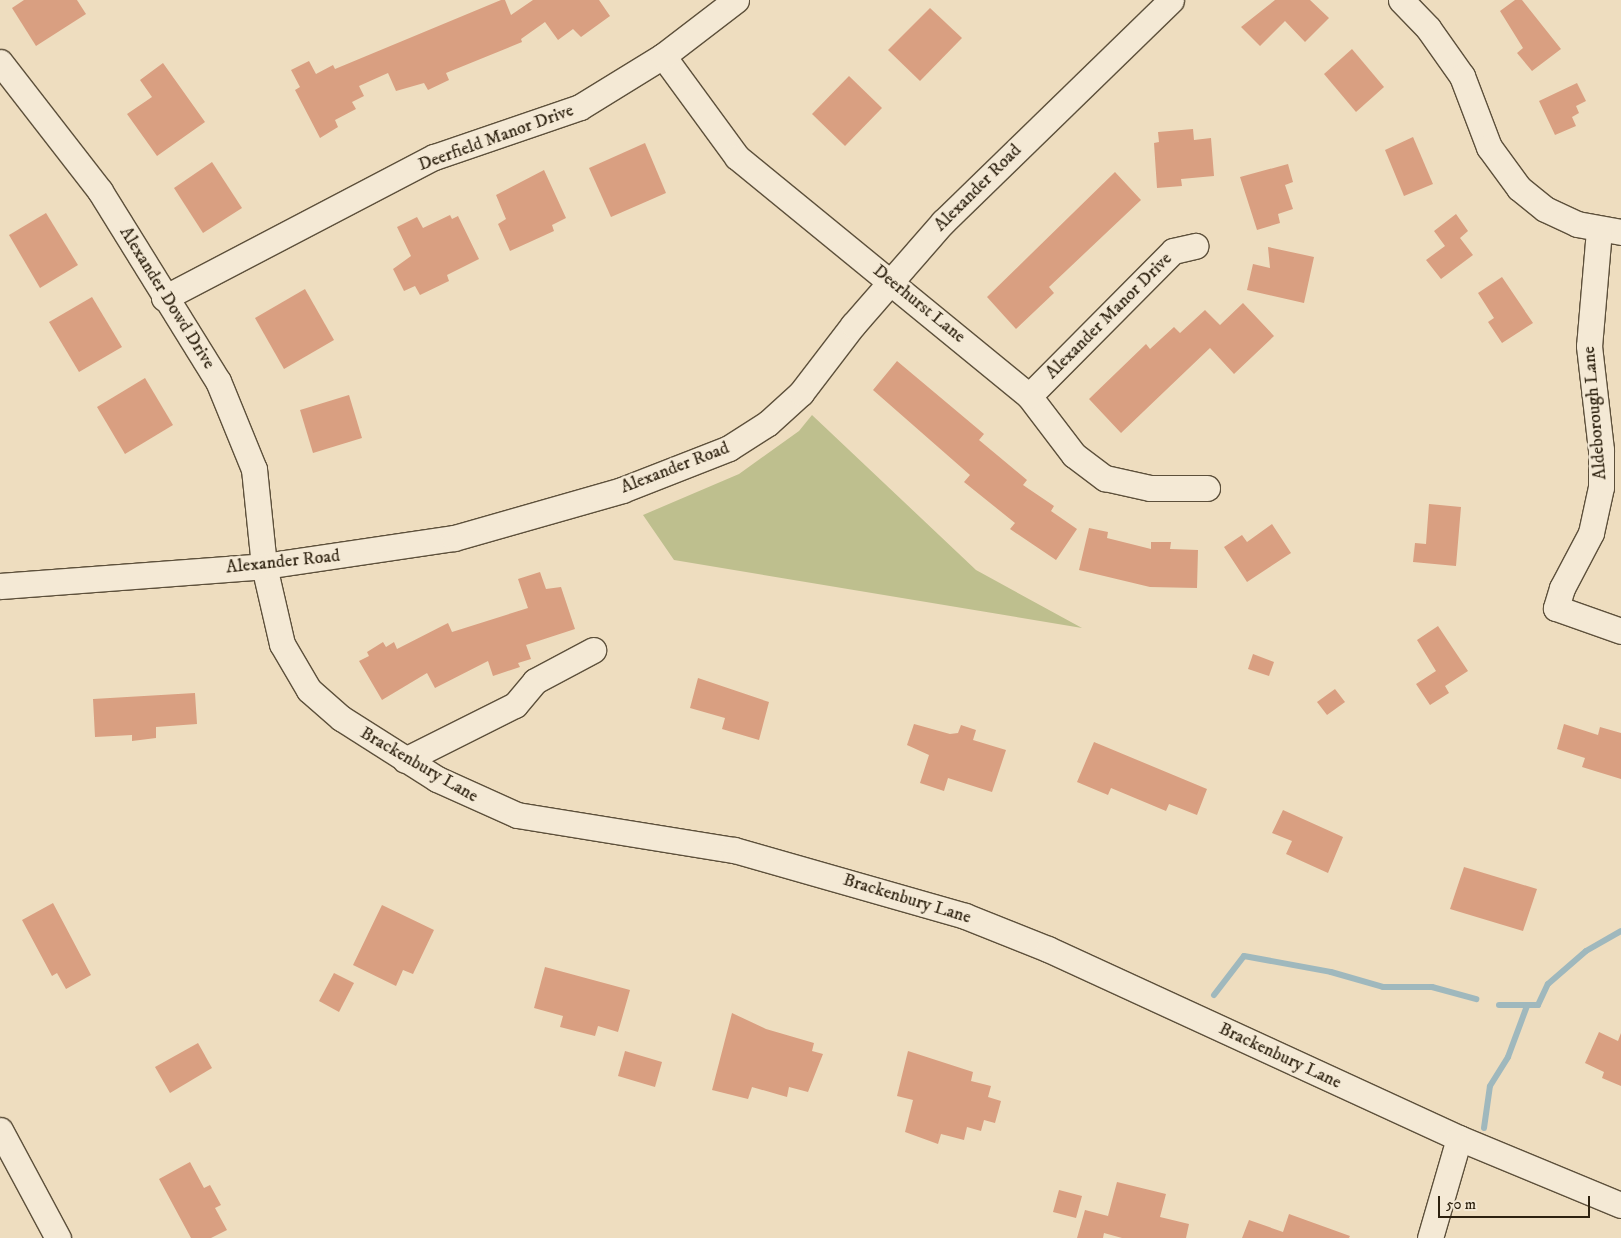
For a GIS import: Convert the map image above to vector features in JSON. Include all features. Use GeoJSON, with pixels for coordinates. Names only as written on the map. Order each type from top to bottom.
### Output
{"type":"FeatureCollection","features":[{"type":"Feature","properties":{"kind":"street","name":"Deerfield Manor Drive"},"geometry":{"type":"LineString","coordinates":[[164,298],[434,157],[580,107],[663,56],[736,0]]}},
{"type":"Feature","properties":{"kind":"street","name":"Alexander Road"},"geometry":{"type":"LineString","coordinates":[[0,586],[264,566],[454,538],[622,490],[730,448],[768,423],[801,393],[891,280],[942,222],[1171,0]]}},
{"type":"Feature","properties":{"kind":"street"},"geometry":{"type":"LineString","coordinates":[[1401,0],[1433,34],[1462,76],[1489,146],[1519,188],[1545,209],[1610,231]]}},
{"type":"Feature","properties":{"kind":"street","name":"Deerhurst Lane"},"geometry":{"type":"LineString","coordinates":[[663,56],[737,157],[891,280],[1029,396],[1074,455],[1105,478],[1150,488],[1206,488]]}},
{"type":"Feature","properties":{"kind":"street","name":"Alexander Dowd Drive"},"geometry":{"type":"LineString","coordinates":[[0,62],[100,191],[164,298],[218,381],[254,469],[264,566]]}},
{"type":"Feature","properties":{"kind":"street","name":"Aldeborough Lane"},"geometry":{"type":"LineString","coordinates":[[1610,231],[1589,346],[1601,450],[1602,487],[1591,534],[1562,588],[1556,608],[1621,632]]}},
{"type":"Feature","properties":{"kind":"street","name":"Alexander Manor Drive"},"geometry":{"type":"LineString","coordinates":[[1029,396],[1173,251],[1195,246]]}},
{"type":"Feature","properties":{"kind":"street","name":"Brackenbury Lane"},"geometry":{"type":"LineString","coordinates":[[264,566],[282,644],[309,690],[341,718],[406,760],[466,795],[518,815],[734,850],[965,916],[1048,949],[1459,1138],[1621,1205]]}},
{"type":"Feature","properties":{"kind":"street"},"geometry":{"type":"LineString","coordinates":[[406,760],[515,705],[535,681],[593,650]]}},
{"type":"Feature","properties":{"kind":"street"},"geometry":{"type":"LineString","coordinates":[[0,1130],[58,1238]]}},
{"type":"Feature","properties":{"kind":"street"},"geometry":{"type":"LineString","coordinates":[[1430,1238],[1459,1138]]}},
{"type":"Feature","properties":{"kind":"green space"},"geometry":{"type":"Polygon","coordinates":[[[812,415],[976,570],[1082,628],[674,560],[643,515],[739,474],[799,431],[812,415]]]}},
{"type":"Feature","properties":{"kind":"building"},"geometry":{"type":"Polygon","coordinates":[[[24,0],[77,0],[86,14],[36,46],[12,8],[24,0]]]}},
{"type":"Feature","properties":{"kind":"building"},"geometry":{"type":"Polygon","coordinates":[[[501,0],[505,0],[511,15],[533,0],[599,0],[610,16],[581,37],[573,29],[558,40],[545,22],[521,39],[522,42],[446,73],[449,80],[428,90],[424,83],[396,91],[388,73],[359,86],[364,96],[352,102],[356,109],[335,120],[338,127],[320,138],[295,90],[300,87],[291,70],[309,61],[316,74],[333,65],[335,69],[501,0]]]}},
{"type":"Feature","properties":{"kind":"building"},"geometry":{"type":"Polygon","coordinates":[[[1275,0],[1310,0],[1329,18],[1305,42],[1285,21],[1260,46],[1241,27],[1275,0]]]}},
{"type":"Feature","properties":{"kind":"building"},"geometry":{"type":"Polygon","coordinates":[[[1515,0],[1522,0],[1561,49],[1532,71],[1517,53],[1523,48],[1500,11],[1515,0]]]}},
{"type":"Feature","properties":{"kind":"building"},"geometry":{"type":"Polygon","coordinates":[[[930,8],[962,38],[920,81],[888,50],[930,8]]]}},
{"type":"Feature","properties":{"kind":"building"},"geometry":{"type":"Polygon","coordinates":[[[1352,49],[1384,87],[1356,112],[1324,74],[1352,49]]]}},
{"type":"Feature","properties":{"kind":"building"},"geometry":{"type":"Polygon","coordinates":[[[163,63],[205,122],[157,156],[127,114],[152,97],[140,80],[163,63]]]}},
{"type":"Feature","properties":{"kind":"building"},"geometry":{"type":"Polygon","coordinates":[[[849,76],[882,108],[845,146],[812,114],[849,76]]]}},
{"type":"Feature","properties":{"kind":"building"},"geometry":{"type":"Polygon","coordinates":[[[1577,83],[1586,101],[1576,106],[1579,113],[1572,117],[1576,126],[1555,135],[1539,101],[1577,83]]]}},
{"type":"Feature","properties":{"kind":"building"},"geometry":{"type":"Polygon","coordinates":[[[1193,129],[1194,140],[1211,138],[1214,176],[1181,179],[1182,186],[1157,188],[1154,143],[1159,142],[1158,132],[1193,129]]]}},
{"type":"Feature","properties":{"kind":"building"},"geometry":{"type":"Polygon","coordinates":[[[1413,137],[1433,184],[1404,196],[1385,150],[1413,137]]]}},
{"type":"Feature","properties":{"kind":"building"},"geometry":{"type":"Polygon","coordinates":[[[645,143],[666,193],[611,217],[589,168],[645,143]]]}},
{"type":"Feature","properties":{"kind":"building"},"geometry":{"type":"Polygon","coordinates":[[[212,162],[242,208],[203,233],[174,188],[212,162]]]}},
{"type":"Feature","properties":{"kind":"building"},"geometry":{"type":"Polygon","coordinates":[[[1288,164],[1293,182],[1285,185],[1293,209],[1278,214],[1280,223],[1257,230],[1240,177],[1288,164]]]}},
{"type":"Feature","properties":{"kind":"building"},"geometry":{"type":"Polygon","coordinates":[[[544,170],[566,218],[552,225],[554,231],[510,251],[498,224],[506,219],[496,195],[544,170]]]}},
{"type":"Feature","properties":{"kind":"building"},"geometry":{"type":"Polygon","coordinates":[[[1115,172],[1141,200],[1049,287],[1054,293],[1016,329],[987,297],[1115,172]]]}},
{"type":"Feature","properties":{"kind":"building"},"geometry":{"type":"Polygon","coordinates":[[[46,213],[78,265],[40,288],[9,235],[46,213]]]}},
{"type":"Feature","properties":{"kind":"building"},"geometry":{"type":"Polygon","coordinates":[[[1456,214],[1468,231],[1460,238],[1473,255],[1441,279],[1426,260],[1445,246],[1434,231],[1456,214]]]}},
{"type":"Feature","properties":{"kind":"building"},"geometry":{"type":"Polygon","coordinates":[[[450,215],[452,219],[458,216],[479,259],[447,275],[449,281],[420,295],[415,286],[404,291],[393,269],[411,256],[397,227],[417,217],[423,228],[450,215]]]}},
{"type":"Feature","properties":{"kind":"building"},"geometry":{"type":"Polygon","coordinates":[[[1268,247],[1314,257],[1304,303],[1247,290],[1253,264],[1270,268],[1268,247]]]}},
{"type":"Feature","properties":{"kind":"building"},"geometry":{"type":"Polygon","coordinates":[[[1502,277],[1533,323],[1502,343],[1488,322],[1494,318],[1478,293],[1502,277]]]}},
{"type":"Feature","properties":{"kind":"building"},"geometry":{"type":"Polygon","coordinates":[[[305,289],[334,340],[284,369],[255,318],[305,289]]]}},
{"type":"Feature","properties":{"kind":"building"},"geometry":{"type":"Polygon","coordinates":[[[92,297],[122,347],[79,372],[49,322],[92,297]]]}},
{"type":"Feature","properties":{"kind":"building"},"geometry":{"type":"Polygon","coordinates":[[[1243,303],[1274,336],[1234,374],[1210,348],[1121,433],[1089,399],[1146,344],[1150,349],[1174,327],[1180,333],[1205,310],[1220,325],[1243,303]]]}},
{"type":"Feature","properties":{"kind":"building"},"geometry":{"type":"Polygon","coordinates":[[[897,361],[984,434],[979,440],[1027,480],[1023,485],[1054,506],[1051,511],[1077,529],[1056,560],[1010,529],[1015,523],[964,482],[970,475],[873,390],[897,361]]]}},
{"type":"Feature","properties":{"kind":"building"},"geometry":{"type":"Polygon","coordinates":[[[145,378],[173,425],[125,454],[97,407],[145,378]]]}},
{"type":"Feature","properties":{"kind":"building"},"geometry":{"type":"Polygon","coordinates":[[[349,395],[362,438],[313,453],[300,410],[349,395]]]}},
{"type":"Feature","properties":{"kind":"building"},"geometry":{"type":"Polygon","coordinates":[[[1429,504],[1461,507],[1456,566],[1413,562],[1415,543],[1426,544],[1429,504]]]}},
{"type":"Feature","properties":{"kind":"building"},"geometry":{"type":"Polygon","coordinates":[[[1272,524],[1291,553],[1247,582],[1224,547],[1242,535],[1247,542],[1272,524]]]}},
{"type":"Feature","properties":{"kind":"building"},"geometry":{"type":"Polygon","coordinates":[[[1089,528],[1108,532],[1107,538],[1151,549],[1151,542],[1171,542],[1170,549],[1198,550],[1197,588],[1150,587],[1079,570],[1089,528]]]}},
{"type":"Feature","properties":{"kind":"building"},"geometry":{"type":"Polygon","coordinates":[[[540,572],[546,589],[561,587],[575,629],[526,645],[531,659],[518,663],[520,667],[493,676],[488,661],[435,688],[427,673],[382,700],[359,661],[369,656],[367,652],[383,642],[386,647],[394,642],[397,649],[448,623],[452,632],[528,608],[518,579],[540,572]]]}},
{"type":"Feature","properties":{"kind":"building"},"geometry":{"type":"Polygon","coordinates":[[[1438,626],[1468,671],[1445,686],[1449,693],[1430,705],[1416,684],[1436,671],[1417,640],[1438,626]]]}},
{"type":"Feature","properties":{"kind":"building"},"geometry":{"type":"Polygon","coordinates":[[[1253,654],[1274,662],[1269,676],[1248,669],[1253,654]]]}},
{"type":"Feature","properties":{"kind":"building"},"geometry":{"type":"Polygon","coordinates":[[[698,678],[769,702],[759,740],[722,729],[725,718],[690,708],[698,678]]]}},
{"type":"Feature","properties":{"kind":"building"},"geometry":{"type":"Polygon","coordinates":[[[1335,689],[1345,702],[1327,715],[1317,702],[1335,689]]]}},
{"type":"Feature","properties":{"kind":"building"},"geometry":{"type":"Polygon","coordinates":[[[195,693],[197,724],[156,727],[156,738],[132,741],[132,735],[95,737],[93,699],[195,693]]]}},
{"type":"Feature","properties":{"kind":"building"},"geometry":{"type":"Polygon","coordinates":[[[914,724],[950,734],[958,733],[961,725],[976,730],[973,740],[1006,750],[992,792],[948,778],[944,791],[920,783],[929,755],[907,745],[914,724]]]}},
{"type":"Feature","properties":{"kind":"building"},"geometry":{"type":"Polygon","coordinates":[[[1564,724],[1598,735],[1600,727],[1621,733],[1621,779],[1582,767],[1585,758],[1557,749],[1564,724]]]}},
{"type":"Feature","properties":{"kind":"building"},"geometry":{"type":"Polygon","coordinates":[[[1094,742],[1207,789],[1197,815],[1169,804],[1166,811],[1111,788],[1108,795],[1077,782],[1094,742]]]}},
{"type":"Feature","properties":{"kind":"building"},"geometry":{"type":"Polygon","coordinates":[[[1283,810],[1343,837],[1328,873],[1286,854],[1292,841],[1272,833],[1283,810]]]}},
{"type":"Feature","properties":{"kind":"building"},"geometry":{"type":"Polygon","coordinates":[[[1464,867],[1537,889],[1523,931],[1450,909],[1464,867]]]}},
{"type":"Feature","properties":{"kind":"building"},"geometry":{"type":"Polygon","coordinates":[[[53,903],[91,975],[66,989],[57,973],[52,976],[22,920],[53,903]]]}},
{"type":"Feature","properties":{"kind":"building"},"geometry":{"type":"Polygon","coordinates":[[[382,905],[434,930],[413,974],[403,970],[396,986],[353,965],[382,905]]]}},
{"type":"Feature","properties":{"kind":"building"},"geometry":{"type":"Polygon","coordinates":[[[545,967],[630,990],[618,1032],[598,1026],[595,1036],[560,1027],[563,1016],[534,1008],[545,967]]]}},
{"type":"Feature","properties":{"kind":"building"},"geometry":{"type":"Polygon","coordinates":[[[334,973],[354,983],[339,1012],[319,1001],[334,973]]]}},
{"type":"Feature","properties":{"kind":"building"},"geometry":{"type":"Polygon","coordinates":[[[732,1013],[766,1029],[814,1043],[812,1051],[823,1054],[808,1092],[789,1087],[787,1097],[752,1087],[748,1099],[712,1090],[732,1013]]]}},
{"type":"Feature","properties":{"kind":"building"},"geometry":{"type":"Polygon","coordinates":[[[1599,1032],[1618,1041],[1621,1033],[1621,1086],[1602,1078],[1604,1072],[1585,1063],[1599,1032]]]}},
{"type":"Feature","properties":{"kind":"building"},"geometry":{"type":"Polygon","coordinates":[[[198,1043],[212,1068],[170,1093],[155,1067],[198,1043]]]}},
{"type":"Feature","properties":{"kind":"building"},"geometry":{"type":"Polygon","coordinates":[[[625,1051],[662,1062],[655,1087],[618,1076],[625,1051]]]}},
{"type":"Feature","properties":{"kind":"building"},"geometry":{"type":"Polygon","coordinates":[[[908,1051],[973,1072],[971,1081],[991,1086],[988,1097],[1001,1101],[995,1123],[984,1120],[981,1131],[967,1127],[964,1140],[941,1134],[938,1144],[905,1132],[913,1100],[897,1096],[908,1051]]]}},
{"type":"Feature","properties":{"kind":"building"},"geometry":{"type":"Polygon","coordinates":[[[190,1162],[204,1188],[210,1185],[221,1205],[215,1208],[227,1230],[211,1238],[191,1238],[159,1179],[190,1162]]]}},
{"type":"Feature","properties":{"kind":"building"},"geometry":{"type":"Polygon","coordinates":[[[1117,1182],[1166,1194],[1160,1217],[1189,1224],[1186,1238],[1122,1238],[1104,1233],[1103,1238],[1077,1238],[1085,1210],[1108,1216],[1117,1182]]]}},
{"type":"Feature","properties":{"kind":"building"},"geometry":{"type":"Polygon","coordinates":[[[1059,1190],[1082,1196],[1076,1218],[1053,1212],[1059,1190]]]}},
{"type":"Feature","properties":{"kind":"building"},"geometry":{"type":"Polygon","coordinates":[[[1289,1214],[1350,1236],[1349,1238],[1242,1238],[1249,1220],[1283,1232],[1289,1214]]]}},
{"type":"Feature","properties":{"kind":"waterway"},"geometry":{"type":"LineString","coordinates":[[1499,1005],[1538,1005],[1548,984],[1586,951],[1621,931]]}},
{"type":"Feature","properties":{"kind":"waterway"},"geometry":{"type":"LineString","coordinates":[[1214,995],[1244,956],[1331,972],[1383,987],[1432,987],[1476,999]]}},
{"type":"Feature","properties":{"kind":"waterway"},"geometry":{"type":"LineString","coordinates":[[1484,1128],[1490,1086],[1508,1057],[1527,1006]]}}]}
